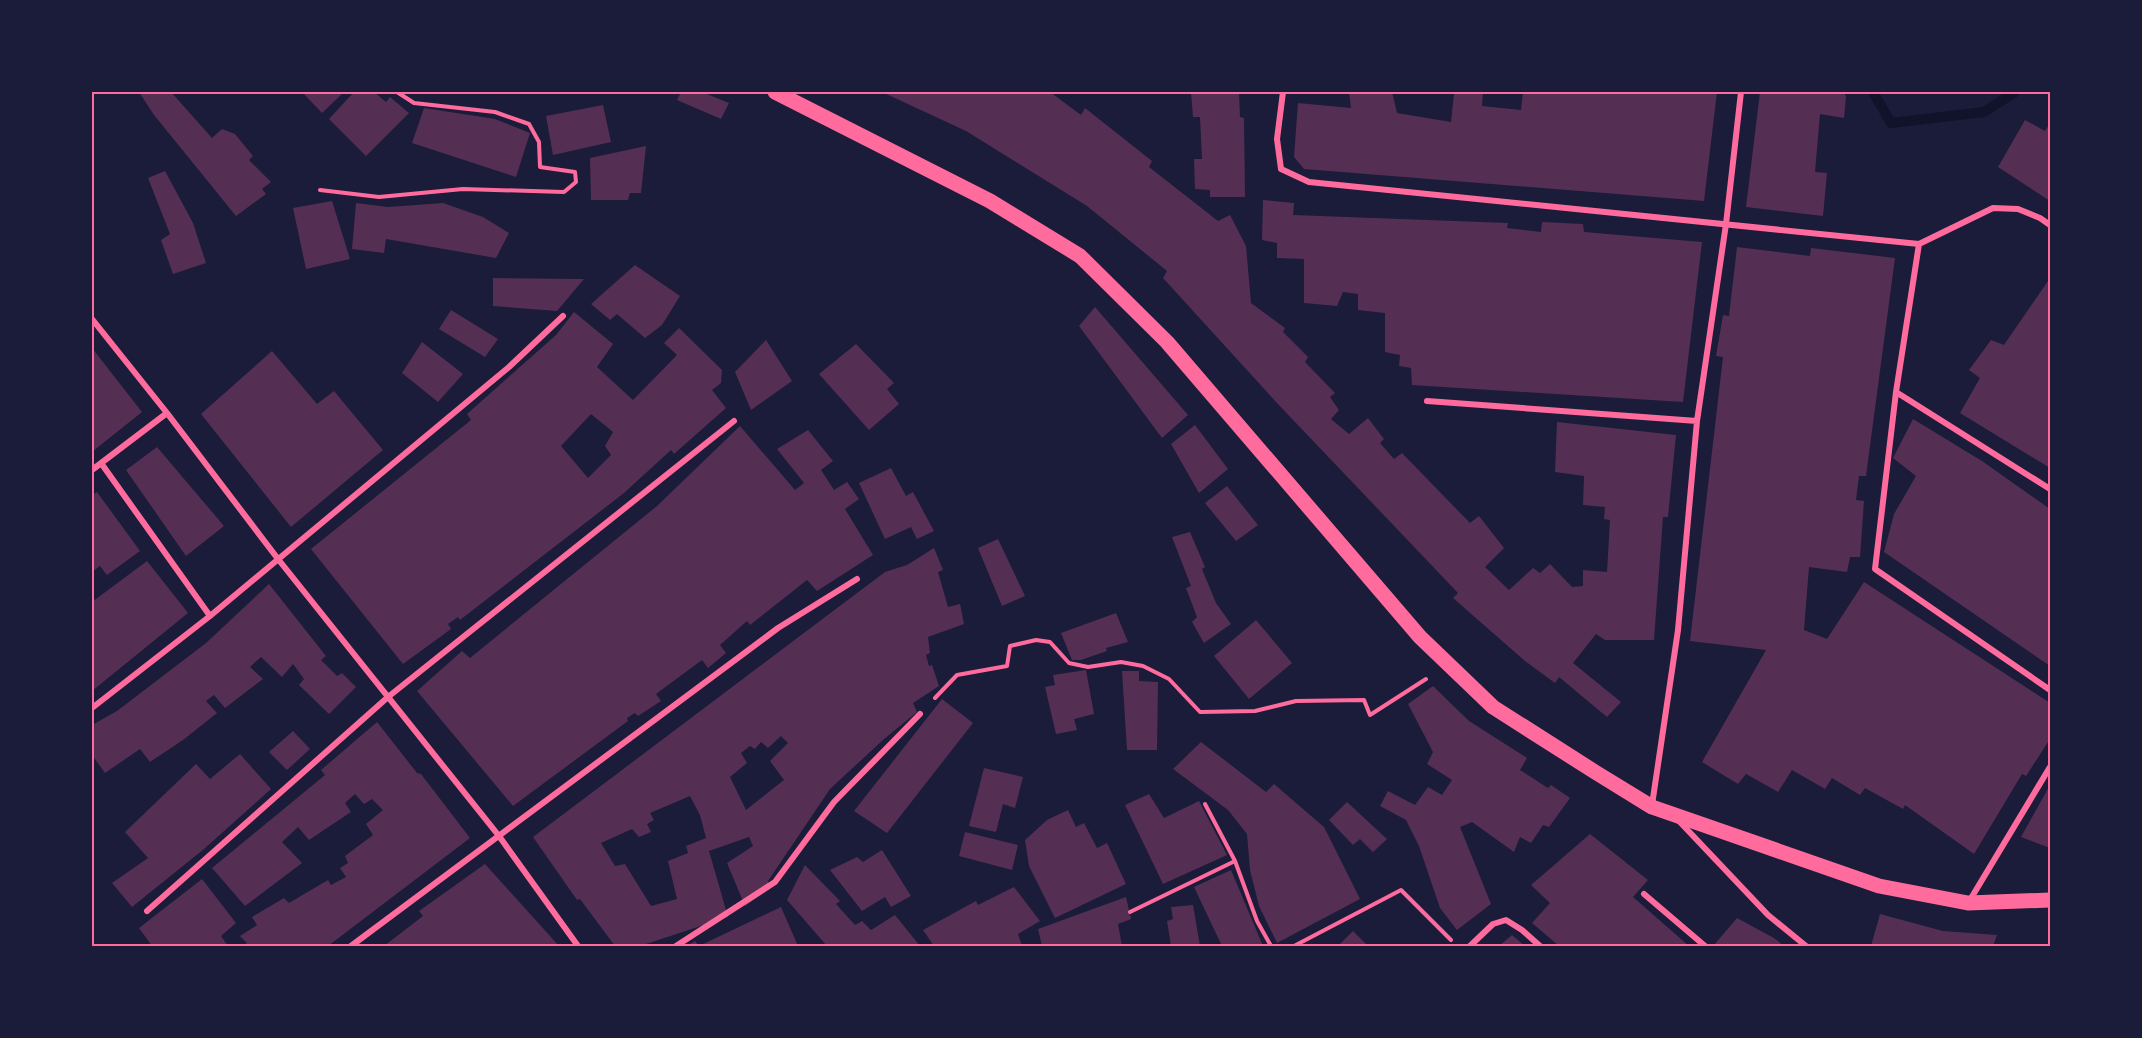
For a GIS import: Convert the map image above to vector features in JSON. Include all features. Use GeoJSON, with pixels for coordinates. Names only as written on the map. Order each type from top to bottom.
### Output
{"type":"FeatureCollection","features":[{"type":"Feature","properties":{"kind":"main road"},"geometry":{"type":"LineString","coordinates":[[775,92],[990,201],[1080,256],[1167,342],[1420,637],[1493,707],[1652,807],[1879,886],[1968,903],[2050,900]]}},
{"type":"Feature","properties":{"kind":"street"},"geometry":{"type":"LineString","coordinates":[[1283,92],[1277,139],[1281,169],[1309,182],[1919,244],[1993,208],[2018,209],[2050,225]]}},
{"type":"Feature","properties":{"kind":"street"},"geometry":{"type":"LineString","coordinates":[[1652,807],[1678,630],[1697,421],[1726,224],[1741,92]]}},
{"type":"Feature","properties":{"kind":"street"},"geometry":{"type":"LineString","coordinates":[[1919,244],[1896,392],[1875,569],[2050,690]]}},
{"type":"Feature","properties":{"kind":"street"},"geometry":{"type":"LineString","coordinates":[[92,708],[210,616],[509,367],[563,316]]}},
{"type":"Feature","properties":{"kind":"street"},"geometry":{"type":"LineString","coordinates":[[92,319],[278,559],[499,836],[578,946]]}},
{"type":"Feature","properties":{"kind":"street"},"geometry":{"type":"LineString","coordinates":[[1896,392],[2050,489]]}},
{"type":"Feature","properties":{"kind":"street"},"geometry":{"type":"LineString","coordinates":[[1427,401],[1697,421]]}},
{"type":"Feature","properties":{"kind":"street"},"geometry":{"type":"LineString","coordinates":[[92,470],[167,413]]}},
{"type":"Feature","properties":{"kind":"street"},"geometry":{"type":"LineString","coordinates":[[147,911],[388,697],[734,421]]}},
{"type":"Feature","properties":{"kind":"street"},"geometry":{"type":"LineString","coordinates":[[101,463],[210,616]]}},
{"type":"Feature","properties":{"kind":"street"},"geometry":{"type":"LineString","coordinates":[[351,946],[778,628],[857,579]]}},
{"type":"Feature","properties":{"kind":"street"},"geometry":{"type":"LineString","coordinates":[[676,946],[775,882],[834,802],[920,714]]}},
{"type":"Feature","properties":{"kind":"street"},"geometry":{"type":"LineString","coordinates":[[1968,903],[2050,767]]}},
{"type":"Feature","properties":{"kind":"street"},"geometry":{"type":"LineString","coordinates":[[1672,814],[1768,915],[1806,946]]}},
{"type":"Feature","properties":{"kind":"street"},"geometry":{"type":"LineString","coordinates":[[1644,894],[1705,946]]}},
{"type":"Feature","properties":{"kind":"street"},"geometry":{"type":"LineString","coordinates":[[1470,946],[1493,924],[1506,920],[1540,946]]}},
{"type":"Feature","properties":{"kind":"path"},"geometry":{"type":"LineString","coordinates":[[320,190],[379,198],[463,189],[564,192],[576,182],[574,172],[540,167],[539,142],[529,124],[495,112],[414,103],[397,92]]}},
{"type":"Feature","properties":{"kind":"path"},"geometry":{"type":"LineString","coordinates":[[920,714],[957,675],[1006,666],[1010,646],[1036,640],[1050,642],[1069,663],[1088,667],[1121,662],[1143,666],[1169,679],[1200,712],[1255,711],[1296,701],[1364,700],[1370,715],[1450,665]]}},
{"type":"Feature","properties":{"kind":"path"},"geometry":{"type":"LineString","coordinates":[[1206,804],[1235,861],[1257,921],[1271,946]]}},
{"type":"Feature","properties":{"kind":"path"},"geometry":{"type":"LineString","coordinates":[[1130,912],[1235,861]]}},
{"type":"Feature","properties":{"kind":"path"},"geometry":{"type":"LineString","coordinates":[[1294,946],[1401,890],[1457,946]]}},
{"type":"Feature","properties":{"kind":"building"},"geometry":{"type":"Polygon","coordinates":[[[139,92],[171,92],[212,138],[222,129],[235,134],[253,156],[249,160],[271,182],[262,189],[266,194],[236,216],[154,115],[139,92]]]}},
{"type":"Feature","properties":{"kind":"building"},"geometry":{"type":"Polygon","coordinates":[[[302,92],[344,92],[322,113],[302,92]]]}},
{"type":"Feature","properties":{"kind":"building"},"geometry":{"type":"Polygon","coordinates":[[[354,92],[374,92],[386,102],[390,97],[409,113],[366,156],[329,119],[354,92]]]}},
{"type":"Feature","properties":{"kind":"building"},"geometry":{"type":"Polygon","coordinates":[[[681,92],[702,92],[729,103],[721,119],[677,100],[681,92]]]}},
{"type":"Feature","properties":{"kind":"building"},"geometry":{"type":"Polygon","coordinates":[[[882,92],[1050,92],[1081,115],[1085,108],[1152,161],[1149,167],[1218,221],[1230,215],[1246,246],[1251,303],[1285,328],[1283,332],[1308,357],[1305,362],[1335,393],[1330,397],[1339,410],[1331,419],[1349,434],[1368,418],[1384,439],[1380,443],[1394,459],[1402,453],[1470,523],[1479,516],[1504,548],[1485,567],[1509,590],[1533,568],[1540,573],[1550,564],[1572,587],[1583,586],[1583,570],[1607,572],[1610,520],[1604,519],[1605,507],[1583,505],[1584,476],[1555,472],[1557,422],[1676,435],[1668,517],[1663,517],[1654,640],[1605,640],[1596,634],[1573,663],[1621,702],[1607,717],[1559,677],[1555,683],[1525,661],[1453,598],[1458,593],[1276,402],[1163,278],[1167,271],[1087,206],[966,131],[882,92]]]}},
{"type":"Feature","properties":{"kind":"building"},"geometry":{"type":"Polygon","coordinates":[[[1191,92],[1239,92],[1240,117],[1244,118],[1245,197],[1210,197],[1210,190],[1195,189],[1194,159],[1202,159],[1200,117],[1193,117],[1191,92]]]}},
{"type":"Feature","properties":{"kind":"building"},"geometry":{"type":"Polygon","coordinates":[[[1349,92],[1392,92],[1397,113],[1451,122],[1454,94],[1449,92],[1483,92],[1482,106],[1521,110],[1523,92],[1717,92],[1704,201],[1304,169],[1294,157],[1298,103],[1351,108],[1349,92]]]}},
{"type":"Feature","properties":{"kind":"building"},"geometry":{"type":"Polygon","coordinates":[[[1760,92],[1844,92],[1846,97],[1844,118],[1820,114],[1815,172],[1827,173],[1823,216],[1746,207],[1760,92]]]}},
{"type":"Feature","properties":{"kind":"building"},"geometry":{"type":"Polygon","coordinates":[[[603,105],[611,142],[553,155],[546,116],[603,105]]]}},
{"type":"Feature","properties":{"kind":"building"},"geometry":{"type":"Polygon","coordinates":[[[424,108],[495,119],[530,133],[516,177],[412,143],[424,108]]]}},
{"type":"Feature","properties":{"kind":"building"},"geometry":{"type":"Polygon","coordinates":[[[2025,120],[2045,131],[2050,123],[2050,201],[1998,167],[2025,120]]]}},
{"type":"Feature","properties":{"kind":"building"},"geometry":{"type":"Polygon","coordinates":[[[646,146],[641,193],[630,193],[628,200],[591,200],[590,158],[646,146]]]}},
{"type":"Feature","properties":{"kind":"building"},"geometry":{"type":"Polygon","coordinates":[[[165,171],[193,223],[206,263],[173,274],[161,240],[170,234],[148,178],[165,171]]]}},
{"type":"Feature","properties":{"kind":"building"},"geometry":{"type":"Polygon","coordinates":[[[1263,200],[1294,203],[1293,215],[1508,223],[1507,228],[1541,232],[1542,222],[1583,224],[1584,232],[1702,242],[1683,402],[1412,385],[1411,368],[1399,366],[1400,355],[1385,352],[1385,313],[1358,310],[1358,294],[1343,292],[1337,306],[1304,303],[1304,259],[1277,258],[1277,243],[1262,240],[1263,200]]]}},
{"type":"Feature","properties":{"kind":"building"},"geometry":{"type":"Polygon","coordinates":[[[332,201],[350,259],[306,269],[293,208],[332,201]]]}},
{"type":"Feature","properties":{"kind":"building"},"geometry":{"type":"Polygon","coordinates":[[[356,203],[388,207],[443,203],[483,217],[509,233],[496,258],[386,239],[384,253],[352,249],[356,203]]]}},
{"type":"Feature","properties":{"kind":"building"},"geometry":{"type":"Polygon","coordinates":[[[1737,247],[1810,256],[1811,248],[1895,258],[1866,476],[1859,476],[1856,500],[1864,501],[1860,557],[1850,557],[1847,572],[1809,567],[1804,630],[1827,639],[1864,582],[2050,703],[2050,739],[2026,776],[2022,774],[1974,854],[1905,805],[1903,809],[1865,788],[1860,795],[1832,778],[1825,789],[1792,770],[1778,792],[1746,774],[1738,784],[1702,762],[1766,650],[1690,641],[1723,357],[1716,356],[1723,315],[1729,316],[1737,247]]]}},
{"type":"Feature","properties":{"kind":"building"},"geometry":{"type":"Polygon","coordinates":[[[635,265],[680,296],[662,325],[645,338],[617,314],[610,320],[591,304],[635,265]]]}},
{"type":"Feature","properties":{"kind":"building"},"geometry":{"type":"Polygon","coordinates":[[[493,278],[584,279],[557,311],[493,306],[493,278]]]}},
{"type":"Feature","properties":{"kind":"building"},"geometry":{"type":"Polygon","coordinates":[[[2050,278],[2050,468],[1960,413],[1980,378],[1969,370],[1991,340],[2004,345],[2050,278]]]}},
{"type":"Feature","properties":{"kind":"building"},"geometry":{"type":"Polygon","coordinates":[[[1095,307],[1188,415],[1162,438],[1079,326],[1095,307]]]}},
{"type":"Feature","properties":{"kind":"building"},"geometry":{"type":"Polygon","coordinates":[[[451,310],[498,339],[485,357],[439,329],[451,310]]]}},
{"type":"Feature","properties":{"kind":"building"},"geometry":{"type":"Polygon","coordinates":[[[574,312],[613,344],[597,367],[633,400],[677,355],[664,343],[679,328],[722,370],[721,383],[712,390],[726,408],[674,454],[671,450],[624,493],[460,620],[458,617],[448,624],[451,629],[403,664],[311,549],[471,420],[467,414],[556,335],[574,312]],[[591,414],[561,446],[588,478],[611,455],[605,446],[613,432],[591,414]]]}},
{"type":"Feature","properties":{"kind":"building"},"geometry":{"type":"Polygon","coordinates":[[[766,340],[792,381],[751,410],[735,372],[766,340]]]}},
{"type":"Feature","properties":{"kind":"building"},"geometry":{"type":"Polygon","coordinates":[[[422,342],[463,374],[438,402],[402,373],[422,342]]]}},
{"type":"Feature","properties":{"kind":"building"},"geometry":{"type":"Polygon","coordinates":[[[856,344],[894,383],[887,389],[899,404],[869,430],[819,374],[856,344]]]}},
{"type":"Feature","properties":{"kind":"building"},"geometry":{"type":"Polygon","coordinates":[[[92,348],[142,412],[92,452],[92,348]]]}},
{"type":"Feature","properties":{"kind":"building"},"geometry":{"type":"Polygon","coordinates":[[[272,351],[317,404],[334,391],[383,450],[291,527],[201,414],[272,351]]]}},
{"type":"Feature","properties":{"kind":"building"},"geometry":{"type":"Polygon","coordinates":[[[1913,419],[1982,461],[2050,509],[2050,666],[1884,552],[1894,514],[1916,476],[1893,458],[1913,419]]]}},
{"type":"Feature","properties":{"kind":"building"},"geometry":{"type":"Polygon","coordinates":[[[1195,425],[1228,469],[1199,493],[1171,444],[1195,425]]]}},
{"type":"Feature","properties":{"kind":"building"},"geometry":{"type":"Polygon","coordinates":[[[740,426],[795,490],[804,483],[777,449],[808,430],[833,461],[821,470],[834,490],[847,482],[859,499],[845,509],[873,555],[817,591],[807,580],[750,625],[747,621],[720,645],[726,653],[708,668],[702,660],[656,694],[661,701],[638,716],[635,713],[627,718],[628,721],[513,806],[417,691],[462,651],[470,658],[657,506],[740,426]]]}},
{"type":"Feature","properties":{"kind":"building"},"geometry":{"type":"Polygon","coordinates":[[[157,447],[224,526],[186,556],[126,470],[157,447]]]}},
{"type":"Feature","properties":{"kind":"building"},"geometry":{"type":"Polygon","coordinates":[[[891,468],[906,496],[913,492],[934,531],[917,539],[911,527],[885,539],[859,483],[891,468]]]}},
{"type":"Feature","properties":{"kind":"building"},"geometry":{"type":"Polygon","coordinates":[[[1227,486],[1258,525],[1236,541],[1205,503],[1227,486]]]}},
{"type":"Feature","properties":{"kind":"building"},"geometry":{"type":"Polygon","coordinates":[[[97,492],[140,551],[107,575],[100,566],[92,572],[92,495],[97,492]]]}},
{"type":"Feature","properties":{"kind":"building"},"geometry":{"type":"Polygon","coordinates":[[[1190,532],[1205,567],[1202,569],[1216,603],[1231,624],[1204,643],[1192,622],[1197,617],[1186,588],[1191,586],[1172,537],[1190,532]]]}},
{"type":"Feature","properties":{"kind":"building"},"geometry":{"type":"Polygon","coordinates":[[[998,539],[1025,596],[1002,606],[978,548],[998,539]]]}},
{"type":"Feature","properties":{"kind":"building"},"geometry":{"type":"Polygon","coordinates":[[[934,548],[943,570],[938,572],[948,607],[960,604],[964,624],[928,637],[930,653],[926,655],[939,686],[913,703],[917,712],[830,789],[768,881],[770,889],[745,906],[727,863],[753,846],[749,837],[709,851],[728,917],[640,946],[615,946],[580,899],[577,900],[533,837],[885,572],[907,565],[934,548]],[[781,736],[768,748],[761,742],[755,749],[750,746],[741,753],[747,763],[730,777],[746,810],[784,780],[770,761],[788,743],[781,736]],[[690,796],[650,813],[654,820],[647,824],[651,832],[639,837],[632,829],[601,843],[615,866],[625,864],[651,906],[677,899],[668,861],[688,853],[686,846],[706,838],[700,815],[690,796]]]}},
{"type":"Feature","properties":{"kind":"building"},"geometry":{"type":"Polygon","coordinates":[[[147,561],[188,613],[92,691],[92,602],[147,561]]]}},
{"type":"Feature","properties":{"kind":"building"},"geometry":{"type":"Polygon","coordinates":[[[269,584],[326,656],[321,660],[337,676],[342,673],[356,687],[329,714],[299,685],[304,679],[293,664],[282,677],[261,657],[250,667],[263,679],[225,708],[214,695],[206,701],[217,713],[183,740],[150,762],[140,749],[105,773],[92,755],[92,725],[117,711],[206,643],[269,584]]]}},
{"type":"Feature","properties":{"kind":"building"},"geometry":{"type":"Polygon","coordinates":[[[1116,613],[1128,642],[1106,648],[1107,651],[1081,660],[1072,660],[1061,633],[1116,613]]]}},
{"type":"Feature","properties":{"kind":"building"},"geometry":{"type":"Polygon","coordinates":[[[1256,620],[1292,663],[1249,699],[1214,656],[1256,620]]]}},
{"type":"Feature","properties":{"kind":"building"},"geometry":{"type":"Polygon","coordinates":[[[1086,670],[1094,714],[1074,719],[1077,730],[1056,734],[1045,687],[1055,685],[1053,675],[1086,670]]]}},
{"type":"Feature","properties":{"kind":"building"},"geometry":{"type":"Polygon","coordinates":[[[1122,671],[1139,671],[1139,681],[1158,682],[1157,750],[1127,750],[1122,671]]]}},
{"type":"Feature","properties":{"kind":"building"},"geometry":{"type":"Polygon","coordinates":[[[1433,686],[1469,721],[1527,758],[1520,770],[1548,788],[1551,785],[1570,798],[1549,827],[1543,825],[1531,843],[1520,837],[1514,852],[1472,822],[1460,827],[1491,904],[1457,930],[1440,908],[1419,846],[1406,820],[1380,806],[1388,791],[1415,805],[1428,787],[1442,795],[1452,780],[1427,764],[1433,752],[1408,704],[1433,686]]]}},
{"type":"Feature","properties":{"kind":"building"},"geometry":{"type":"Polygon","coordinates":[[[942,699],[973,723],[887,833],[854,811],[942,699]]]}},
{"type":"Feature","properties":{"kind":"building"},"geometry":{"type":"Polygon","coordinates":[[[377,722],[417,773],[421,774],[470,838],[328,946],[242,946],[247,943],[240,936],[257,925],[252,917],[284,898],[289,903],[328,880],[331,885],[346,877],[340,868],[348,863],[345,856],[373,835],[366,824],[383,810],[372,799],[364,804],[355,794],[345,803],[351,812],[309,840],[298,827],[282,842],[302,863],[245,906],[212,868],[325,775],[321,770],[377,722]]]}},
{"type":"Feature","properties":{"kind":"building"},"geometry":{"type":"Polygon","coordinates":[[[293,731],[310,749],[287,770],[269,752],[293,731]]]}},
{"type":"Feature","properties":{"kind":"building"},"geometry":{"type":"Polygon","coordinates":[[[1201,742],[1266,792],[1274,784],[1324,827],[1360,899],[1277,943],[1259,906],[1250,870],[1247,834],[1228,810],[1173,769],[1201,742]]]}},
{"type":"Feature","properties":{"kind":"building"},"geometry":{"type":"Polygon","coordinates":[[[240,754],[271,789],[204,849],[132,907],[112,883],[148,858],[125,832],[196,764],[210,779],[240,754]]]}},
{"type":"Feature","properties":{"kind":"building"},"geometry":{"type":"Polygon","coordinates":[[[984,768],[1023,777],[1015,808],[1003,804],[996,832],[969,826],[984,768]]]}},
{"type":"Feature","properties":{"kind":"building"},"geometry":{"type":"Polygon","coordinates":[[[2050,785],[2050,848],[2021,837],[2050,785]]]}},
{"type":"Feature","properties":{"kind":"building"},"geometry":{"type":"Polygon","coordinates":[[[1149,794],[1164,818],[1199,801],[1227,855],[1163,884],[1125,805],[1149,794]]]}},
{"type":"Feature","properties":{"kind":"building"},"geometry":{"type":"Polygon","coordinates":[[[1347,802],[1387,839],[1373,852],[1360,839],[1353,845],[1329,820],[1347,802]]]}},
{"type":"Feature","properties":{"kind":"building"},"geometry":{"type":"Polygon","coordinates":[[[1068,810],[1076,827],[1084,823],[1097,848],[1107,843],[1126,884],[1055,918],[1029,866],[1025,840],[1047,820],[1068,810]]]}},
{"type":"Feature","properties":{"kind":"building"},"geometry":{"type":"Polygon","coordinates":[[[965,832],[1018,845],[1012,870],[959,856],[965,832]]]}},
{"type":"Feature","properties":{"kind":"building"},"geometry":{"type":"Polygon","coordinates":[[[1590,834],[1648,880],[1633,897],[1689,946],[1559,946],[1532,923],[1550,903],[1531,885],[1590,834]]]}},
{"type":"Feature","properties":{"kind":"building"},"geometry":{"type":"Polygon","coordinates":[[[882,850],[911,896],[891,907],[885,897],[862,911],[830,870],[857,857],[863,862],[882,850]]]}},
{"type":"Feature","properties":{"kind":"building"},"geometry":{"type":"Polygon","coordinates":[[[485,864],[559,946],[384,946],[423,916],[419,911],[485,864]]]}},
{"type":"Feature","properties":{"kind":"building"},"geometry":{"type":"Polygon","coordinates":[[[805,865],[840,901],[836,904],[855,925],[862,921],[871,930],[895,915],[920,946],[827,946],[787,900],[805,865]]]}},
{"type":"Feature","properties":{"kind":"building"},"geometry":{"type":"Polygon","coordinates":[[[1231,870],[1263,946],[1222,946],[1194,887],[1231,870]]]}},
{"type":"Feature","properties":{"kind":"building"},"geometry":{"type":"Polygon","coordinates":[[[202,879],[236,923],[221,936],[228,946],[152,946],[139,928],[202,879]]]}},
{"type":"Feature","properties":{"kind":"building"},"geometry":{"type":"Polygon","coordinates":[[[1014,887],[1040,921],[1018,934],[1022,946],[934,946],[923,930],[976,901],[978,905],[1014,887]]]}},
{"type":"Feature","properties":{"kind":"building"},"geometry":{"type":"Polygon","coordinates":[[[1126,897],[1131,919],[1118,924],[1122,946],[1042,946],[1038,929],[1126,897]]]}},
{"type":"Feature","properties":{"kind":"building"},"geometry":{"type":"Polygon","coordinates":[[[1193,905],[1200,946],[1171,946],[1167,921],[1173,919],[1171,907],[1193,905]]]}},
{"type":"Feature","properties":{"kind":"building"},"geometry":{"type":"Polygon","coordinates":[[[781,907],[798,946],[699,946],[781,907]]]}},
{"type":"Feature","properties":{"kind":"building"},"geometry":{"type":"Polygon","coordinates":[[[1880,914],[1943,931],[1997,935],[1993,946],[1871,946],[1880,914]]]}},
{"type":"Feature","properties":{"kind":"building"},"geometry":{"type":"Polygon","coordinates":[[[1737,918],[1774,938],[1784,946],[1715,946],[1737,918]]]}},
{"type":"Feature","properties":{"kind":"building"},"geometry":{"type":"Polygon","coordinates":[[[1353,931],[1368,946],[1338,946],[1353,931]]]}},
{"type":"Feature","properties":{"kind":"building"},"geometry":{"type":"Polygon","coordinates":[[[1512,935],[1525,946],[1499,946],[1512,935]]]}},
{"type":"Feature","properties":{"kind":"building"},"geometry":{"type":"Polygon","coordinates":[[[695,941],[699,946],[687,946],[695,941]]]}},
{"type":"Feature","properties":{"kind":"waterway"},"geometry":{"type":"LineString","coordinates":[[1873,92],[1891,123],[1984,112],[2015,92]]}}]}
